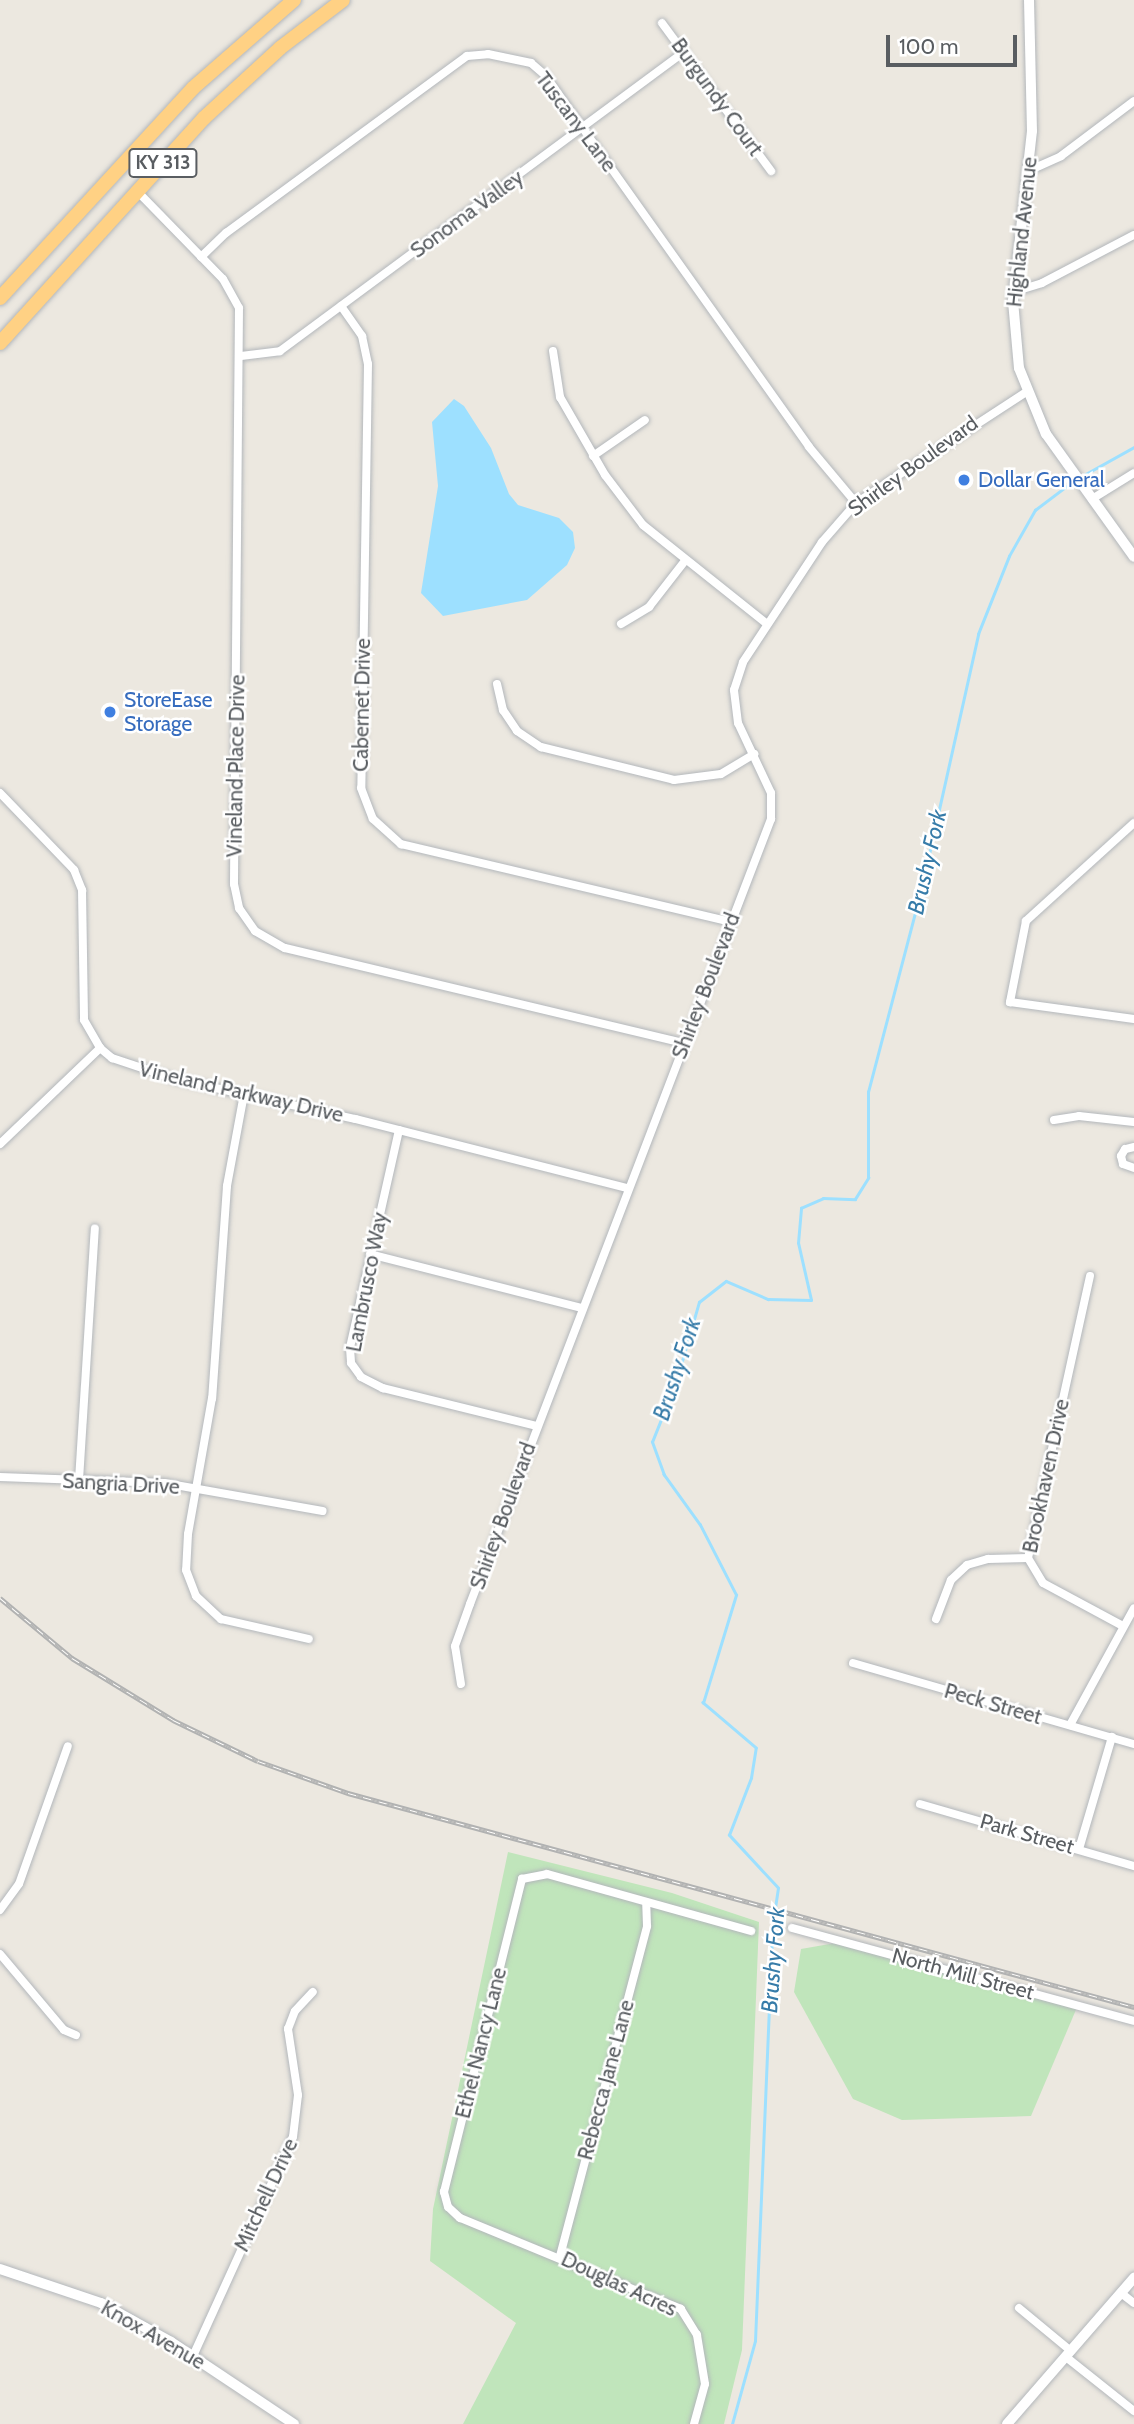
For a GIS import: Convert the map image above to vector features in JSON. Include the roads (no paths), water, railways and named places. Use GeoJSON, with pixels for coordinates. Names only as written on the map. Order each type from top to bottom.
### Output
{"type":"FeatureCollection","features":[{"type":"Feature","properties":{"kind":"highway","name":"KY 313"},"geometry":{"type":"LineString","coordinates":[[0,298],[193,89],[294,0]]}},
{"type":"Feature","properties":{"kind":"highway","name":"KY 313"},"geometry":{"type":"LineString","coordinates":[[0,343],[137,191],[246,77],[343,0]]}},
{"type":"Feature","properties":{"kind":"main road","name":"Highland Avenue"},"geometry":{"type":"LineString","coordinates":[[1029,0],[1034,96],[1028,172],[1013,292],[1015,346],[1026,392],[1067,466],[1134,556]]}},
{"type":"Feature","properties":{"kind":"main road","name":"Knox Avenue"},"geometry":{"type":"LineString","coordinates":[[0,2269],[101,2303],[194,2356],[294,2424]]}},
{"type":"Feature","properties":{"kind":"main road"},"geometry":{"type":"LineString","coordinates":[[1007,2424],[1134,2278]]}},
{"type":"Feature","properties":{"kind":"street","name":"Burgundy Court"},"geometry":{"type":"LineString","coordinates":[[662,23],[771,171]]}},
{"type":"Feature","properties":{"kind":"street","name":"Sonoma Valley"},"geometry":{"type":"LineString","coordinates":[[241,356],[280,351],[684,52]]}},
{"type":"Feature","properties":{"kind":"street","name":"Tuscany Lane"},"geometry":{"type":"LineString","coordinates":[[201,257],[226,233],[467,57],[488,54],[531,64],[545,75],[801,436],[856,503]]}},
{"type":"Feature","properties":{"kind":"street"},"geometry":{"type":"LineString","coordinates":[[1028,172],[1061,156],[1134,101]]}},
{"type":"Feature","properties":{"kind":"street","name":"Vineland Place Drive"},"geometry":{"type":"LineString","coordinates":[[137,191],[223,279],[239,308],[241,356],[234,884],[239,908],[255,931],[285,948],[684,1043]]}},
{"type":"Feature","properties":{"kind":"street"},"geometry":{"type":"LineString","coordinates":[[1013,292],[1042,283],[1134,235]]}},
{"type":"Feature","properties":{"kind":"street","name":"Cabernet Drive"},"geometry":{"type":"LineString","coordinates":[[341,306],[362,336],[368,364],[361,788],[373,819],[401,844],[730,922]]}},
{"type":"Feature","properties":{"kind":"street"},"geometry":{"type":"LineString","coordinates":[[553,351],[559,397],[593,456],[643,525],[684,562],[767,624]]}},
{"type":"Feature","properties":{"kind":"street","name":"Shirley Boulevard"},"geometry":{"type":"LineString","coordinates":[[461,1684],[455,1646],[536,1426],[771,819],[771,793],[738,723],[734,690],[743,662],[767,624],[856,503],[1026,392]]}},
{"type":"Feature","properties":{"kind":"street"},"geometry":{"type":"LineString","coordinates":[[593,456],[645,420]]}},
{"type":"Feature","properties":{"kind":"street"},"geometry":{"type":"LineString","coordinates":[[1092,499],[1134,473]]}},
{"type":"Feature","properties":{"kind":"street"},"geometry":{"type":"LineString","coordinates":[[621,624],[649,607],[684,562]]}},
{"type":"Feature","properties":{"kind":"street"},"geometry":{"type":"LineString","coordinates":[[497,684],[503,710],[517,731],[541,747],[674,780],[721,774],[754,754]]}},
{"type":"Feature","properties":{"kind":"street","name":"Vineland Parkway Drive"},"geometry":{"type":"LineString","coordinates":[[0,793],[74,870],[82,890],[81,1004],[84,1020],[100,1048],[130,1067],[399,1130],[627,1188]]}},
{"type":"Feature","properties":{"kind":"street"},"geometry":{"type":"LineString","coordinates":[[1134,823],[1026,921],[1010,1002],[1134,1019]]}},
{"type":"Feature","properties":{"kind":"street"},"geometry":{"type":"LineString","coordinates":[[0,1144],[100,1048]]}},
{"type":"Feature","properties":{"kind":"street"},"geometry":{"type":"LineString","coordinates":[[244,1094],[227,1186],[212,1398],[185,1554],[196,1596],[230,1623],[309,1639]]}},
{"type":"Feature","properties":{"kind":"street"},"geometry":{"type":"LineString","coordinates":[[1054,1120],[1079,1116],[1134,1122]]}},
{"type":"Feature","properties":{"kind":"street","name":"Lambrusco Way"},"geometry":{"type":"LineString","coordinates":[[399,1130],[350,1348],[351,1363],[361,1377],[395,1391],[536,1426]]}},
{"type":"Feature","properties":{"kind":"street"},"geometry":{"type":"LineString","coordinates":[[1134,1147],[1125,1149],[1121,1156],[1123,1164],[1134,1168]]}},
{"type":"Feature","properties":{"kind":"street"},"geometry":{"type":"LineString","coordinates":[[79,1480],[95,1229]]}},
{"type":"Feature","properties":{"kind":"street"},"geometry":{"type":"LineString","coordinates":[[370,1254],[582,1308]]}},
{"type":"Feature","properties":{"kind":"street","name":"Brookhaven Drive"},"geometry":{"type":"LineString","coordinates":[[1090,1276],[1028,1558],[1043,1583],[1123,1626]]}},
{"type":"Feature","properties":{"kind":"street","name":"Sangria Drive"},"geometry":{"type":"LineString","coordinates":[[0,1477],[164,1483],[323,1511]]}},
{"type":"Feature","properties":{"kind":"street"},"geometry":{"type":"LineString","coordinates":[[936,1619],[951,1580],[967,1565],[988,1559],[1028,1558]]}},
{"type":"Feature","properties":{"kind":"street"},"geometry":{"type":"LineString","coordinates":[[1070,1725],[1134,1608]]}},
{"type":"Feature","properties":{"kind":"street","name":"Peck Street"},"geometry":{"type":"LineString","coordinates":[[853,1663],[1134,1744]]}},
{"type":"Feature","properties":{"kind":"street"},"geometry":{"type":"LineString","coordinates":[[1079,1849],[1112,1737]]}},
{"type":"Feature","properties":{"kind":"street"},"geometry":{"type":"LineString","coordinates":[[0,1910],[19,1884],[68,1746]]}},
{"type":"Feature","properties":{"kind":"street","name":"Park Street"},"geometry":{"type":"LineString","coordinates":[[920,1804],[1134,1866]]}},
{"type":"Feature","properties":{"kind":"street","name":"Ethel Nancy Lane"},"geometry":{"type":"LineString","coordinates":[[448,2207],[444,2192],[522,1880],[547,1874],[646,1903]]}},
{"type":"Feature","properties":{"kind":"street"},"geometry":{"type":"LineString","coordinates":[[646,1903],[751,1931]]}},
{"type":"Feature","properties":{"kind":"street","name":"Rebecca Jane Lane"},"geometry":{"type":"LineString","coordinates":[[559,2256],[646,1926],[646,1903]]}},
{"type":"Feature","properties":{"kind":"street","name":"North Mill Street"},"geometry":{"type":"LineString","coordinates":[[792,1928],[1134,2021]]}},
{"type":"Feature","properties":{"kind":"street"},"geometry":{"type":"LineString","coordinates":[[0,1954],[64,2030],[76,2035]]}},
{"type":"Feature","properties":{"kind":"street","name":"Mitchell Drive"},"geometry":{"type":"LineString","coordinates":[[194,2356],[293,2137],[298,2095],[288,2029],[295,2011],[313,1992]]}},
{"type":"Feature","properties":{"kind":"street","name":"Douglas Acres"},"geometry":{"type":"LineString","coordinates":[[448,2207],[460,2218],[673,2303],[688,2316],[697,2335],[705,2384],[694,2424]]}},
{"type":"Feature","properties":{"kind":"street"},"geometry":{"type":"LineString","coordinates":[[1121,2293],[1134,2302]]}},
{"type":"Feature","properties":{"kind":"street"},"geometry":{"type":"LineString","coordinates":[[1019,2308],[1134,2411]]}},
{"type":"Feature","properties":{"kind":"water"},"geometry":{"type":"Polygon","coordinates":[[[454,399],[464,406],[491,448],[509,494],[518,505],[559,518],[573,532],[575,548],[567,565],[527,600],[443,616],[421,593],[438,486],[432,422],[454,399]]]}},
{"type":"Feature","properties":{"kind":"waterway","name":"Brushy Fork"},"geometry":{"type":"LineString","coordinates":[[1082,476],[1134,447]]}},
{"type":"Feature","properties":{"kind":"waterway","name":"Brushy Fork"},"geometry":{"type":"LineString","coordinates":[[732,2424],[755,2341],[772,1928],[778,1888],[729,1835],[751,1778],[756,1748],[703,1703],[736,1595],[700,1525],[664,1475],[652,1442],[676,1382],[699,1302],[726,1281],[768,1299],[811,1300],[798,1243],[801,1208],[823,1198],[855,1199],[868,1178],[868,1092],[921,890],[978,634],[1009,556],[1035,510],[1076,479]]}},
{"type":"Feature","properties":{"kind":"railway"},"geometry":{"type":"LineString","coordinates":[[0,1598],[72,1658],[173,1720],[258,1761],[348,1793],[1134,2007]]}},
{"type":"Feature","properties":{"kind":"place","name":"Dollar General"},"geometry":{"type":"Point","coordinates":[964,480]}},
{"type":"Feature","properties":{"kind":"place","name":"StoreEase Storage"},"geometry":{"type":"Point","coordinates":[110,712]}}]}
